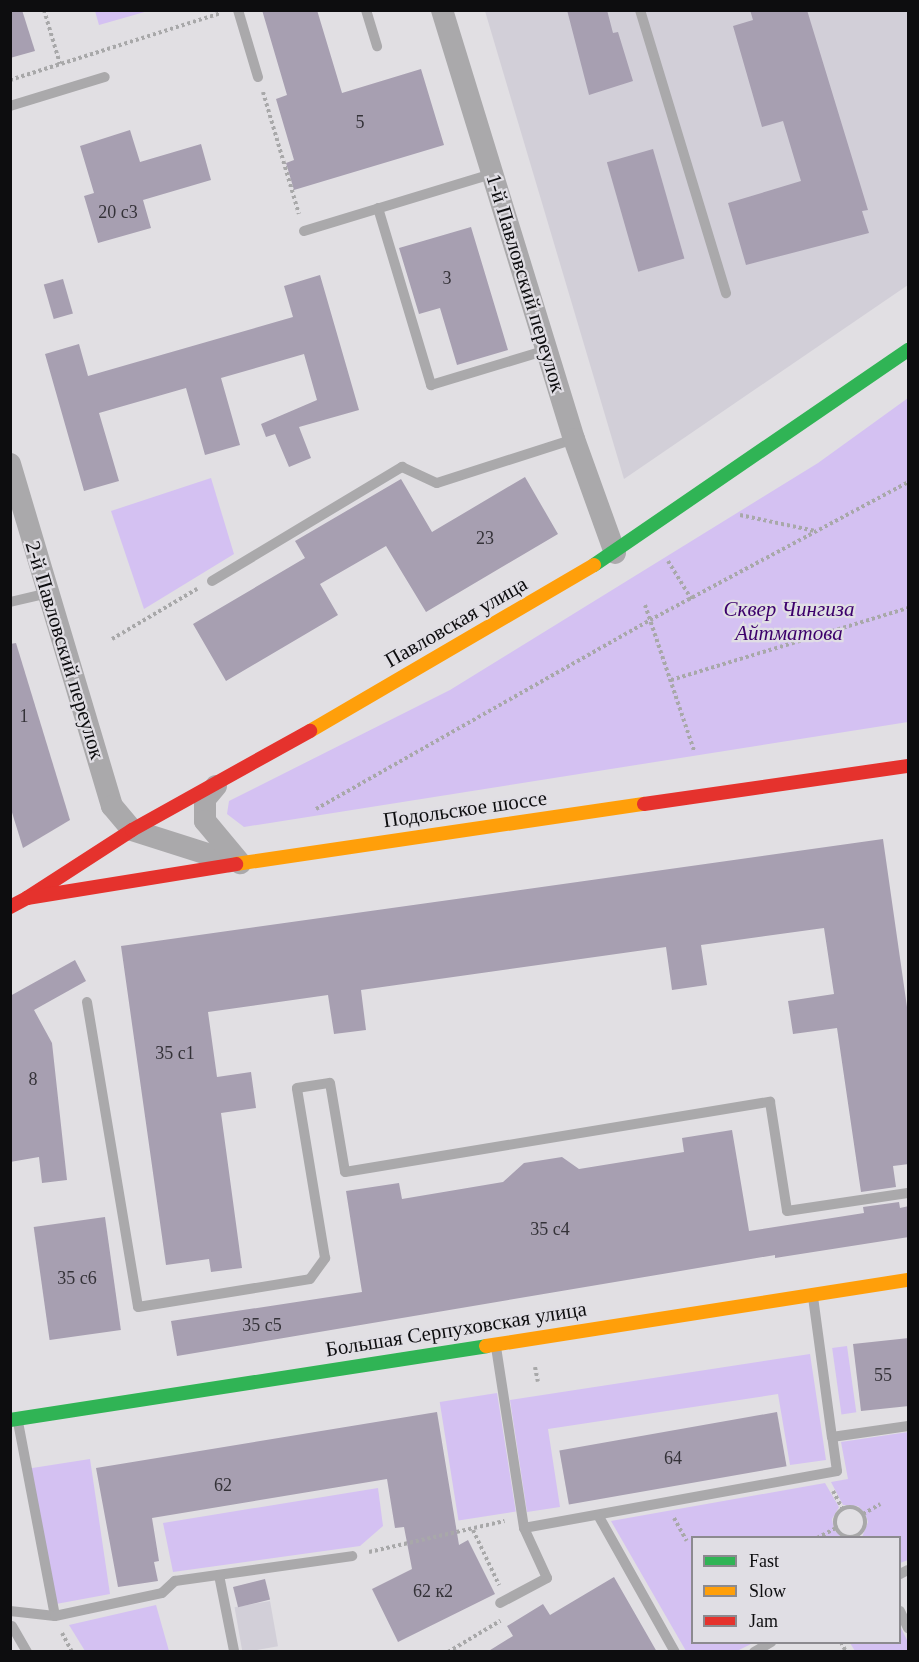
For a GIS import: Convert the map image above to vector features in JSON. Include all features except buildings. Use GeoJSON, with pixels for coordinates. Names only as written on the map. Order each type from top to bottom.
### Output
{"type":"FeatureCollection","features":[{"type":"Feature","properties":{"kind":"street","name":"1-й Павловский переулок"},"geometry":{"type":"LineString","coordinates":[[442,10],[574,439],[615,553]]}},
{"type":"Feature","properties":{"kind":"street","name":"Павловская улица"},"geometry":{"type":"LineString","coordinates":[[10,907],[132,830],[219,784],[615,553],[909,350]]}},
{"type":"Feature","properties":{"kind":"street","name":"2-й Павловский переулок"},"geometry":{"type":"LineString","coordinates":[[10,464],[112,806],[132,830]]}},
{"type":"Feature","properties":{"kind":"street","name":"Подольское шоссе"},"geometry":{"type":"LineString","coordinates":[[27,898],[240,863],[909,766]]}},
{"type":"Feature","properties":{"kind":"street"},"geometry":{"type":"LineString","coordinates":[[219,784],[205,799],[205,821],[240,863]]}},
{"type":"Feature","properties":{"kind":"street"},"geometry":{"type":"LineString","coordinates":[[132,830],[240,863]]}},
{"type":"Feature","properties":{"kind":"street","name":"Большая Серпуховская улица"},"geometry":{"type":"LineString","coordinates":[[14,1419],[909,1280]]}},
{"type":"Feature","properties":{"kind":"lane"},"geometry":{"type":"LineString","coordinates":[[238,10],[258,77]]}},
{"type":"Feature","properties":{"kind":"lane"},"geometry":{"type":"LineString","coordinates":[[366,10],[377,46]]}},
{"type":"Feature","properties":{"kind":"lane"},"geometry":{"type":"LineString","coordinates":[[640,10],[726,293]]}},
{"type":"Feature","properties":{"kind":"lane"},"geometry":{"type":"LineString","coordinates":[[10,106],[105,77]]}},
{"type":"Feature","properties":{"kind":"lane"},"geometry":{"type":"LineString","coordinates":[[304,231],[492,174]]}},
{"type":"Feature","properties":{"kind":"lane"},"geometry":{"type":"LineString","coordinates":[[378,208],[431,385],[547,350]]}},
{"type":"Feature","properties":{"kind":"lane"},"geometry":{"type":"LineString","coordinates":[[212,581],[402,467],[437,483],[574,439]]}},
{"type":"Feature","properties":{"kind":"lane"},"geometry":{"type":"LineString","coordinates":[[10,602],[48,593]]}},
{"type":"Feature","properties":{"kind":"lane"},"geometry":{"type":"LineString","coordinates":[[87,1002],[138,1307],[310,1279],[325,1258],[297,1088],[330,1083],[345,1172],[770,1102],[787,1211],[909,1193]]}},
{"type":"Feature","properties":{"kind":"lane"},"geometry":{"type":"LineString","coordinates":[[524,1528],[837,1472],[813,1295]]}},
{"type":"Feature","properties":{"kind":"lane"},"geometry":{"type":"LineString","coordinates":[[496,1344],[524,1528],[547,1578],[503,1602]]}},
{"type":"Feature","properties":{"kind":"lane"},"geometry":{"type":"LineString","coordinates":[[14,1419],[55,1616]]}},
{"type":"Feature","properties":{"kind":"lane"},"geometry":{"type":"LineString","coordinates":[[832,1437],[909,1426]]}},
{"type":"Feature","properties":{"kind":"lane"},"geometry":{"type":"LineString","coordinates":[[598,1515],[675,1652]]}},
{"type":"Feature","properties":{"kind":"lane"},"geometry":{"type":"LineString","coordinates":[[10,1611],[55,1616],[162,1593],[175,1581],[352,1556]]}},
{"type":"Feature","properties":{"kind":"lane"},"geometry":{"type":"LineString","coordinates":[[219,1575],[234,1651]]}},
{"type":"Feature","properties":{"kind":"lane"},"geometry":{"type":"LineString","coordinates":[[901,1613],[909,1629]]}},
{"type":"Feature","properties":{"kind":"lane"},"geometry":{"type":"LineString","coordinates":[[11,1625],[27,1652]]}},
{"type":"Feature","properties":{"kind":"lane"},"geometry":{"type":"LineString","coordinates":[[754,1652],[768,1644]]}},
{"type":"Feature","properties":{"kind":"path"},"geometry":{"type":"LineString","coordinates":[[44,10],[60,64]]}},
{"type":"Feature","properties":{"kind":"path"},"geometry":{"type":"LineString","coordinates":[[10,80],[229,10]]}},
{"type":"Feature","properties":{"kind":"path"},"geometry":{"type":"LineString","coordinates":[[258,77],[304,231]]}},
{"type":"Feature","properties":{"kind":"path"},"geometry":{"type":"LineString","coordinates":[[316,809],[650,620],[692,600],[909,482]]}},
{"type":"Feature","properties":{"kind":"path"},"geometry":{"type":"LineString","coordinates":[[740,515],[816,531]]}},
{"type":"Feature","properties":{"kind":"path"},"geometry":{"type":"LineString","coordinates":[[668,561],[692,600]]}},
{"type":"Feature","properties":{"kind":"path"},"geometry":{"type":"LineString","coordinates":[[112,639],[212,581]]}},
{"type":"Feature","properties":{"kind":"path"},"geometry":{"type":"LineString","coordinates":[[645,605],[694,751]]}},
{"type":"Feature","properties":{"kind":"path"},"geometry":{"type":"LineString","coordinates":[[671,680],[909,608]]}},
{"type":"Feature","properties":{"kind":"path"},"geometry":{"type":"LineString","coordinates":[[534,1360],[538,1382]]}},
{"type":"Feature","properties":{"kind":"path"},"geometry":{"type":"LineString","coordinates":[[827,1481],[842,1508]]}},
{"type":"Feature","properties":{"kind":"path"},"geometry":{"type":"LineString","coordinates":[[665,1503],[687,1541]]}},
{"type":"Feature","properties":{"kind":"path"},"geometry":{"type":"LineString","coordinates":[[863,1514],[880,1504]]}},
{"type":"Feature","properties":{"kind":"path"},"geometry":{"type":"LineString","coordinates":[[842,1508],[858,1508],[863,1514],[863,1529],[859,1536]]}},
{"type":"Feature","properties":{"kind":"path"},"geometry":{"type":"LineString","coordinates":[[836,1528],[837,1514],[842,1508]]}},
{"type":"Feature","properties":{"kind":"path"},"geometry":{"type":"LineString","coordinates":[[352,1556],[473,1530],[522,1516]]}},
{"type":"Feature","properties":{"kind":"path"},"geometry":{"type":"LineString","coordinates":[[836,1528],[848,1536]]}},
{"type":"Feature","properties":{"kind":"path"},"geometry":{"type":"LineString","coordinates":[[821,1536],[836,1528]]}},
{"type":"Feature","properties":{"kind":"path"},"geometry":{"type":"LineString","coordinates":[[448,1652],[514,1614],[503,1602],[473,1530]]}},
{"type":"Feature","properties":{"kind":"shaded area"},"geometry":{"type":"Polygon","coordinates":[[[485,11],[908,11],[908,285],[624,479],[485,11]]]}},
{"type":"Feature","properties":{"kind":"shaded area"},"geometry":{"type":"Polygon","coordinates":[[[270,1601],[278,1646],[242,1652],[235,1607],[270,1601]]]}},
{"type":"Feature","properties":{"kind":"green space"},"geometry":{"type":"Polygon","coordinates":[[[95,10],[148,11],[99,25],[95,10]]]}},
{"type":"Feature","properties":{"kind":"green space","name":"Сквер Чингиза Айтматова"},"geometry":{"type":"Polygon","coordinates":[[[908,398],[908,722],[244,827],[227,814],[229,801],[450,690],[818,463],[908,398]]]}},
{"type":"Feature","properties":{"kind":"green space"},"geometry":{"type":"Polygon","coordinates":[[[211,478],[234,554],[144,609],[111,511],[211,478]]]}},
{"type":"Feature","properties":{"kind":"green space"},"geometry":{"type":"Polygon","coordinates":[[[847,1346],[856,1412],[841,1414],[832,1348],[847,1346]]]}},
{"type":"Feature","properties":{"kind":"green space"},"geometry":{"type":"Polygon","coordinates":[[[810,1354],[826,1460],[790,1465],[778,1394],[548,1429],[560,1507],[527,1512],[510,1400],[810,1354]]]}},
{"type":"Feature","properties":{"kind":"green space"},"geometry":{"type":"Polygon","coordinates":[[[497,1393],[516,1512],[458,1521],[440,1402],[497,1393]]]}},
{"type":"Feature","properties":{"kind":"green space"},"geometry":{"type":"Polygon","coordinates":[[[908,1432],[908,1560],[901,1563],[901,1536],[862,1536],[868,1522],[865,1513],[858,1506],[843,1505],[831,1482],[848,1479],[841,1442],[908,1432]]]}},
{"type":"Feature","properties":{"kind":"green space"},"geometry":{"type":"Polygon","coordinates":[[[90,1459],[110,1594],[56,1604],[26,1469],[90,1459]]]}},
{"type":"Feature","properties":{"kind":"green space"},"geometry":{"type":"Polygon","coordinates":[[[825,1483],[839,1507],[832,1519],[834,1530],[841,1536],[691,1536],[691,1644],[751,1644],[737,1651],[686,1651],[611,1521],[825,1483]]]}},
{"type":"Feature","properties":{"kind":"green space"},"geometry":{"type":"Polygon","coordinates":[[[378,1488],[383,1526],[360,1546],[173,1572],[163,1523],[378,1488]]]}},
{"type":"Feature","properties":{"kind":"green space"},"geometry":{"type":"Polygon","coordinates":[[[156,1605],[169,1651],[85,1651],[69,1625],[156,1605]]]}},
{"type":"Feature","properties":{"kind":"green space"},"geometry":{"type":"Polygon","coordinates":[[[901,1628],[908,1642],[908,1651],[855,1651],[851,1644],[901,1644],[901,1628]]]}},
{"type":"Feature","properties":{"kind":"traffic: fast"},"geometry":{"type":"LineString","coordinates":[[594,565],[908,350]]}},
{"type":"Feature","properties":{"kind":"traffic: fast"},"geometry":{"type":"LineString","coordinates":[[10,1420],[486,1346]]}},
{"type":"Feature","properties":{"kind":"traffic: slow"},"geometry":{"type":"LineString","coordinates":[[310,731],[594,565]]}},
{"type":"Feature","properties":{"kind":"traffic: slow"},"geometry":{"type":"LineString","coordinates":[[236,864],[644,804]]}},
{"type":"Feature","properties":{"kind":"traffic: slow"},"geometry":{"type":"LineString","coordinates":[[486,1346],[908,1280]]}},
{"type":"Feature","properties":{"kind":"traffic: jam"},"geometry":{"type":"LineString","coordinates":[[27,898],[132,830],[310,731]]}},
{"type":"Feature","properties":{"kind":"traffic: jam"},"geometry":{"type":"LineString","coordinates":[[644,804],[908,766]]}},
{"type":"Feature","properties":{"kind":"traffic: jam"},"geometry":{"type":"LineString","coordinates":[[10,907],[27,898],[236,864]]}}]}
